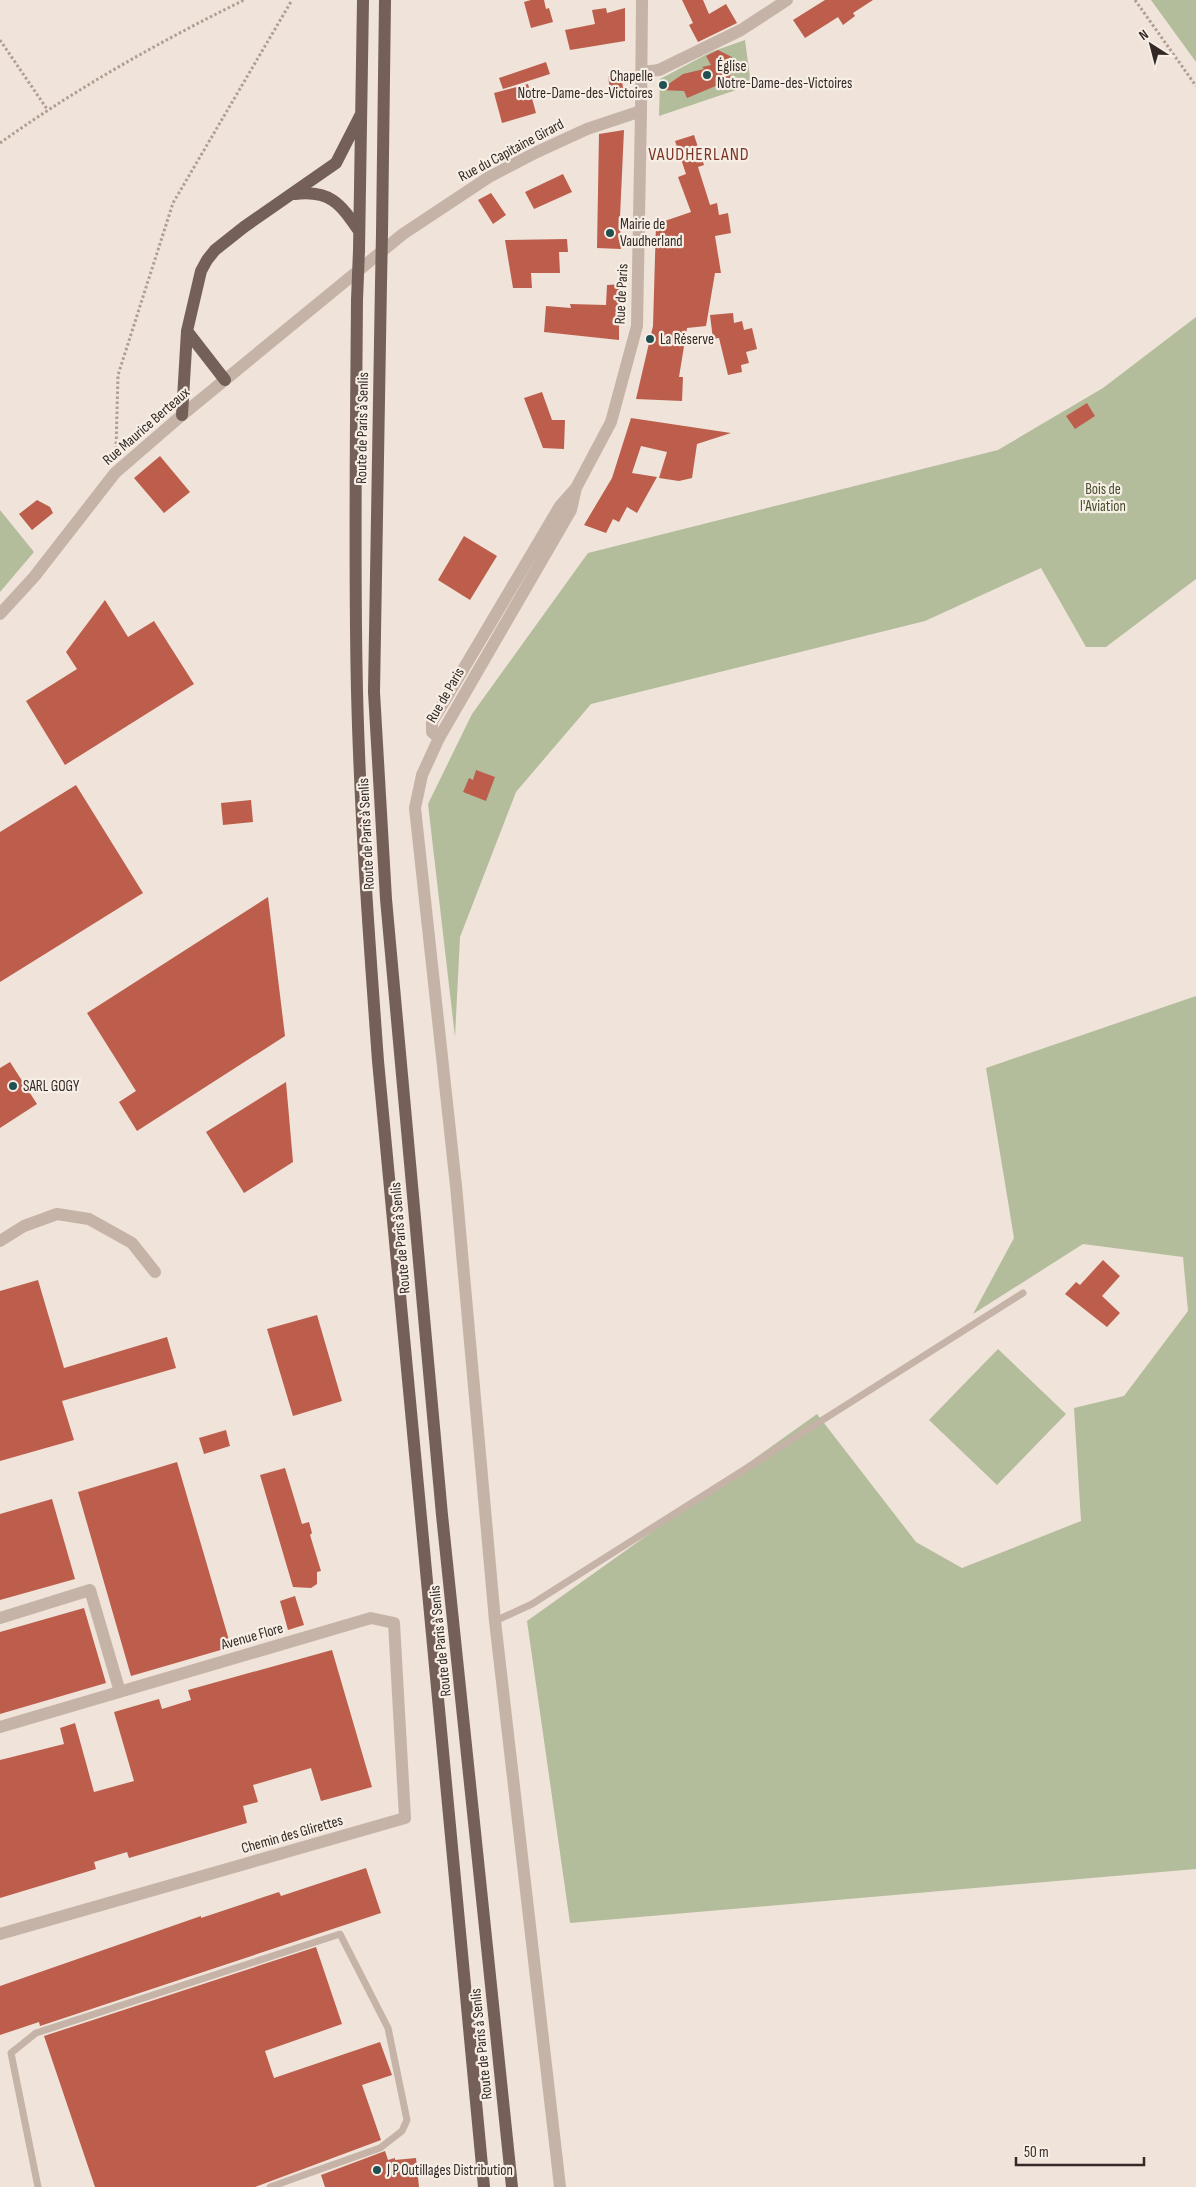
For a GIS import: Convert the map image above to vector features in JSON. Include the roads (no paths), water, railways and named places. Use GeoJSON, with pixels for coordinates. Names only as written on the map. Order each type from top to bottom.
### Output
{"type":"FeatureCollection","features":[{"type":"Feature","properties":{"kind":"main road","name":"Route de Paris à Senlis"},"geometry":{"type":"LineString","coordinates":[[363,0],[355,523],[357,671],[366,896],[379,1071],[484,2187]]}},
{"type":"Feature","properties":{"kind":"main road","name":"Route de Paris à Senlis"},"geometry":{"type":"LineString","coordinates":[[385,0],[374,692],[386,899],[442,1506],[512,2187]]}},
{"type":"Feature","properties":{"kind":"main road"},"geometry":{"type":"LineString","coordinates":[[182,415],[187,331],[201,271],[207,260],[215,250],[244,227],[293,195],[336,163],[362,114]]}},
{"type":"Feature","properties":{"kind":"main road"},"geometry":{"type":"LineString","coordinates":[[293,195],[314,192],[328,196],[350,218],[359,231]]}},
{"type":"Feature","properties":{"kind":"main road"},"geometry":{"type":"LineString","coordinates":[[187,331],[224,380]]}},
{"type":"Feature","properties":{"kind":"street","name":"Rue de Paris"},"geometry":{"type":"LineString","coordinates":[[495,1621],[456,1186],[415,808],[422,775],[439,738],[432,732],[432,722],[560,506],[576,488],[611,422],[637,326],[642,111],[642,0]]}},
{"type":"Feature","properties":{"kind":"street"},"geometry":{"type":"LineString","coordinates":[[642,72],[659,70],[741,30],[788,0]]}},
{"type":"Feature","properties":{"kind":"street","name":"Rue du Capitaine Girard"},"geometry":{"type":"LineString","coordinates":[[315,308],[403,234],[489,177],[587,128],[642,111]]}},
{"type":"Feature","properties":{"kind":"street","name":"Rue Maurice Berteaux"},"geometry":{"type":"LineString","coordinates":[[0,614],[34,577],[115,473],[224,380],[315,308]]}},
{"type":"Feature","properties":{"kind":"street"},"geometry":{"type":"LineString","coordinates":[[0,1241],[24,1226],[57,1214],[89,1219],[132,1243],[155,1272]]}},
{"type":"Feature","properties":{"kind":"street"},"geometry":{"type":"LineString","coordinates":[[0,1618],[90,1590],[120,1692]]}},
{"type":"Feature","properties":{"kind":"street","name":"Avenue Flore"},"geometry":{"type":"LineString","coordinates":[[0,1727],[371,1618],[394,1623]]}},
{"type":"Feature","properties":{"kind":"street"},"geometry":{"type":"LineString","coordinates":[[495,1621],[560,2187]]}},
{"type":"Feature","properties":{"kind":"street","name":"Chemin des Glirettes"},"geometry":{"type":"LineString","coordinates":[[0,1934],[404,1818],[394,1623]]}},
{"type":"Feature","properties":{"kind":"lane"},"geometry":{"type":"LineString","coordinates":[[495,1621],[532,1604],[1023,1293]]}},
{"type":"Feature","properties":{"kind":"lane"},"geometry":{"type":"LineString","coordinates":[[38,2187],[11,2053],[36,2033],[340,1934],[388,2028],[407,2120],[402,2131],[380,2148],[270,2187]]}},
{"type":"Feature","properties":{"kind":"place","name":"Église Notre-Dame-des-Victoires"},"geometry":{"type":"Point","coordinates":[707,75]}},
{"type":"Feature","properties":{"kind":"place","name":"Chapelle Notre-Dame-des-Victoires"},"geometry":{"type":"Point","coordinates":[663,85]}},
{"type":"Feature","properties":{"kind":"place","name":"Mairie de Vaudherland"},"geometry":{"type":"Point","coordinates":[610,233]}},
{"type":"Feature","properties":{"kind":"place","name":"La Réserve"},"geometry":{"type":"Point","coordinates":[650,339]}},
{"type":"Feature","properties":{"kind":"place","name":"SARL GOGY"},"geometry":{"type":"Point","coordinates":[13,1086]}},
{"type":"Feature","properties":{"kind":"place","name":"J P Outillages Distribution"},"geometry":{"type":"Point","coordinates":[377,2170]}},
{"type":"Feature","properties":{"kind":"district","name":"VAUDHERLAND"},"geometry":{"type":"Point","coordinates":[699,154]}},
{"type":"Feature","properties":{"kind":"park label","name":"Bois de l'Aviation"},"geometry":{"type":"Point","coordinates":[1103,498]}}]}
